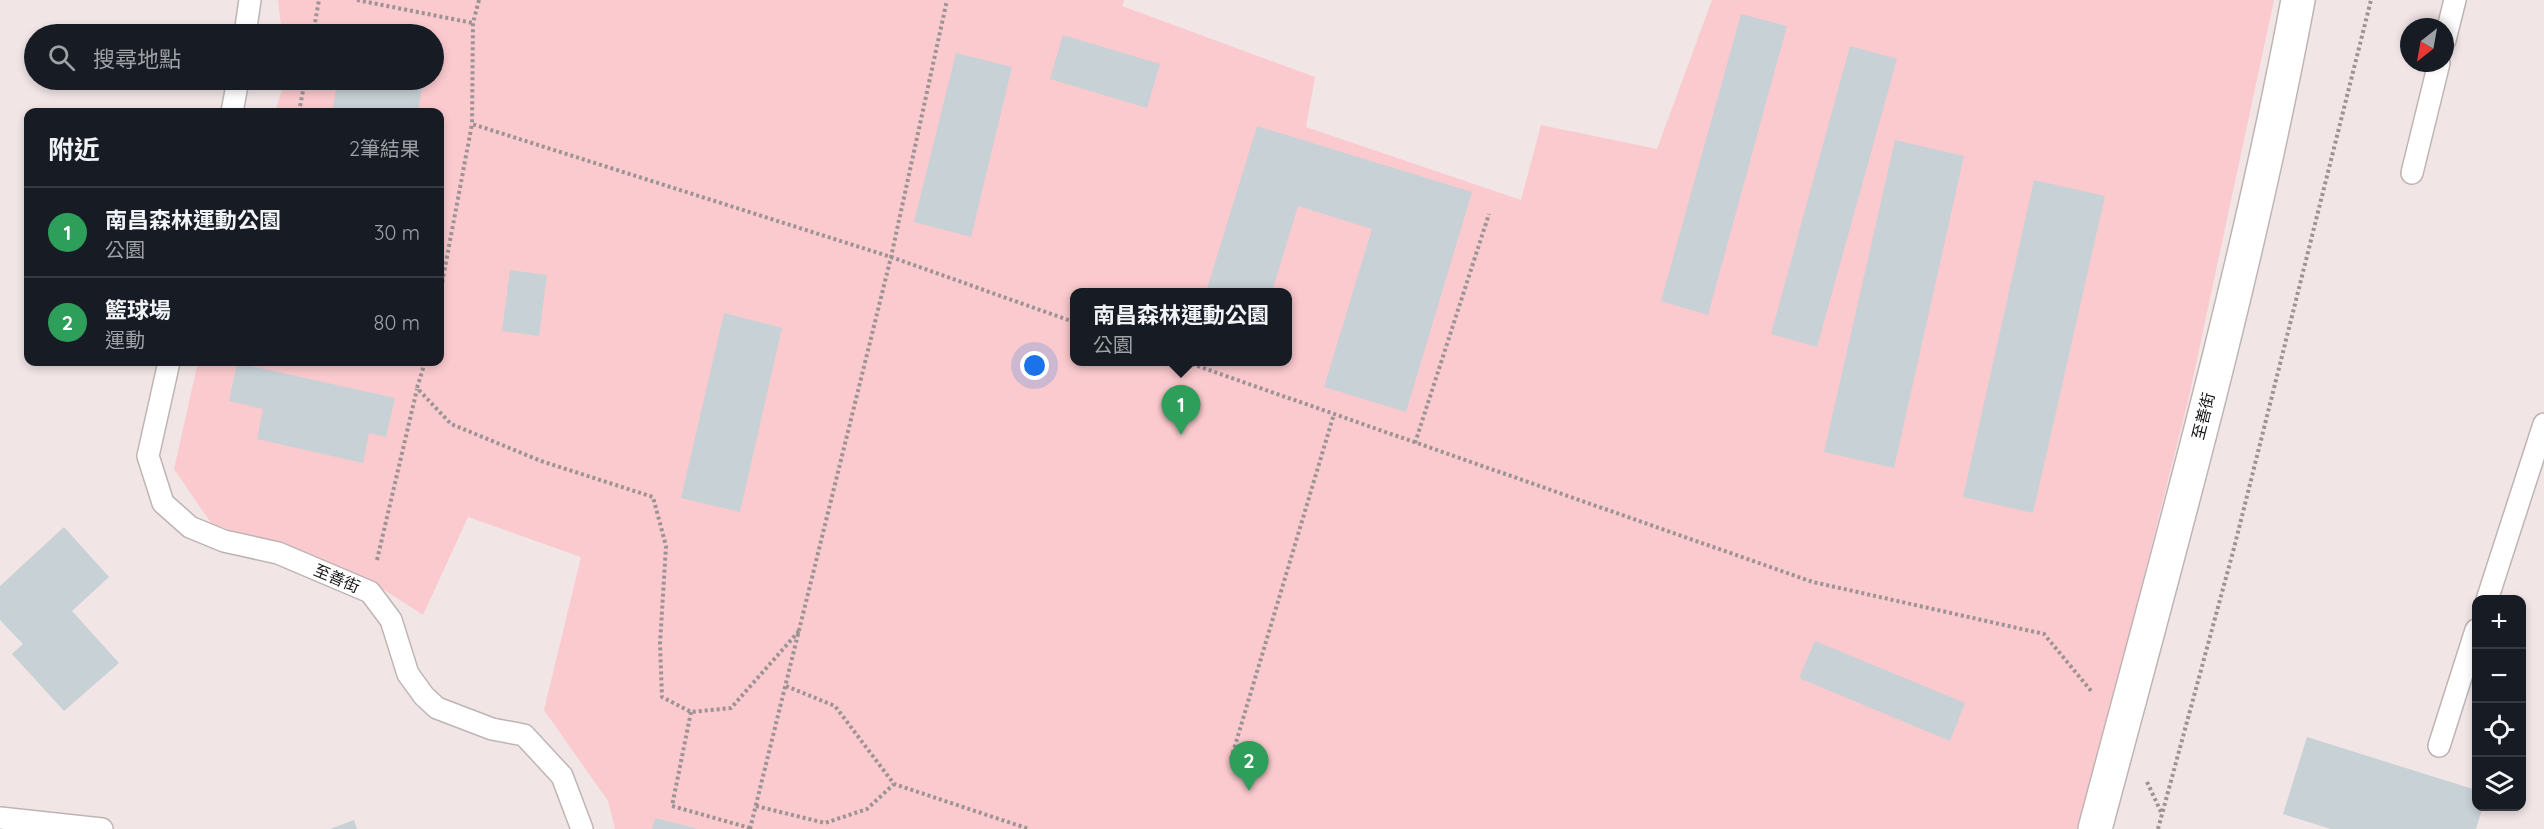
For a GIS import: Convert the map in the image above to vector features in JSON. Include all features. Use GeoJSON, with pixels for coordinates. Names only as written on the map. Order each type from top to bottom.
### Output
{"type":"FeatureCollection","features":[{"type":"Feature","properties":{"kind":"street","name":"至善街"},"geometry":{"type":"LineString","coordinates":[[2095,829],[2203,418],[2274,128],[2298,0]]}},
{"type":"Feature","properties":{"kind":"lane"},"geometry":{"type":"LineString","coordinates":[[246,24],[250,0]]}},
{"type":"Feature","properties":{"kind":"lane"},"geometry":{"type":"LineString","coordinates":[[2450,18],[2455,0]]}},
{"type":"Feature","properties":{"kind":"lane"},"geometry":{"type":"LineString","coordinates":[[2412,173],[2437,72]]}},
{"type":"Feature","properties":{"kind":"lane"},"geometry":{"type":"LineString","coordinates":[[233,108],[236,90]]}},
{"type":"Feature","properties":{"kind":"lane","name":"至善街"},"geometry":{"type":"LineString","coordinates":[[168,366],[148,456],[163,503],[190,528],[224,541],[278,553],[370,592],[391,620],[408,674],[424,696],[437,708],[492,729],[524,735],[562,776],[582,829]]}},
{"type":"Feature","properties":{"kind":"lane"},"geometry":{"type":"LineString","coordinates":[[2489,595],[2544,424]]}},
{"type":"Feature","properties":{"kind":"lane"},"geometry":{"type":"LineString","coordinates":[[2439,746],[2472,643]]}},
{"type":"Feature","properties":{"kind":"lane"},"geometry":{"type":"LineString","coordinates":[[0,818],[102,829]]}},
{"type":"Feature","properties":{"kind":"path"},"geometry":{"type":"LineString","coordinates":[[314,24],[319,0]]}},
{"type":"Feature","properties":{"kind":"path"},"geometry":{"type":"LineString","coordinates":[[357,0],[473,23]]}},
{"type":"Feature","properties":{"kind":"path"},"geometry":{"type":"LineString","coordinates":[[444,272],[471,124],[473,23],[478,0]]}},
{"type":"Feature","properties":{"kind":"path"},"geometry":{"type":"LineString","coordinates":[[691,712],[672,806],[750,829],[891,257],[947,0]]}},
{"type":"Feature","properties":{"kind":"path"},"geometry":{"type":"LineString","coordinates":[[2158,829],[2234,548],[2371,0]]}},
{"type":"Feature","properties":{"kind":"path"},"geometry":{"type":"LineString","coordinates":[[300,108],[303,90]]}},
{"type":"Feature","properties":{"kind":"path"},"geometry":{"type":"LineString","coordinates":[[471,124],[891,257],[1070,321]]}},
{"type":"Feature","properties":{"kind":"path"},"geometry":{"type":"LineString","coordinates":[[1415,443],[1489,214]]}},
{"type":"Feature","properties":{"kind":"path"},"geometry":{"type":"LineString","coordinates":[[370,592],[424,366]]}},
{"type":"Feature","properties":{"kind":"path"},"geometry":{"type":"LineString","coordinates":[[1197,366],[1813,582],[2044,634],[2122,728]]}},
{"type":"Feature","properties":{"kind":"path"},"geometry":{"type":"LineString","coordinates":[[417,388],[451,424],[540,461],[653,497],[666,546],[660,644],[662,697],[691,712],[732,708],[800,630]]}},
{"type":"Feature","properties":{"kind":"path"},"geometry":{"type":"LineString","coordinates":[[1231,759],[1334,414]]}},
{"type":"Feature","properties":{"kind":"path"},"geometry":{"type":"LineString","coordinates":[[786,686],[835,706],[894,784],[1029,829]]}},
{"type":"Feature","properties":{"kind":"path"},"geometry":{"type":"LineString","coordinates":[[756,806],[825,823],[867,810],[894,784]]}},
{"type":"Feature","properties":{"kind":"shaded area"},"geometry":{"type":"Polygon","coordinates":[[[278,0],[1124,0],[1122,6],[1315,77],[1306,127],[1521,200],[1541,125],[1657,149],[1712,0],[2274,0],[2188,401],[2080,829],[615,829],[608,801],[544,710],[581,557],[468,517],[423,615],[369,580],[211,523],[174,469],[197,366],[444,366],[444,108],[276,108],[282,90],[444,90],[444,24],[281,24],[278,0]]]}},
{"type":"Feature","properties":{"kind":"building"},"geometry":{"type":"Polygon","coordinates":[[[1741,14],[1787,26],[1708,315],[1661,301],[1741,14]]]}},
{"type":"Feature","properties":{"kind":"building"},"geometry":{"type":"Polygon","coordinates":[[[1063,35],[1160,64],[1147,108],[1050,79],[1063,35]]]}},
{"type":"Feature","properties":{"kind":"building"},"geometry":{"type":"Polygon","coordinates":[[[1850,46],[1897,59],[1817,347],[1771,334],[1850,46]]]}},
{"type":"Feature","properties":{"kind":"building"},"geometry":{"type":"Polygon","coordinates":[[[956,53],[1012,67],[971,237],[914,222],[956,53]]]}},
{"type":"Feature","properties":{"kind":"building"},"geometry":{"type":"Polygon","coordinates":[[[336,90],[421,90],[419,108],[333,108],[336,90]]]}},
{"type":"Feature","properties":{"kind":"building"},"geometry":{"type":"Polygon","coordinates":[[[1257,126],[1472,192],[1406,412],[1324,387],[1372,229],[1298,206],[1273,288],[1207,288],[1257,126]]]}},
{"type":"Feature","properties":{"kind":"building"},"geometry":{"type":"Polygon","coordinates":[[[1895,140],[1964,156],[1894,468],[1824,452],[1895,140]]]}},
{"type":"Feature","properties":{"kind":"building"},"geometry":{"type":"Polygon","coordinates":[[[2034,180],[2105,196],[2033,513],[1963,497],[2034,180]]]}},
{"type":"Feature","properties":{"kind":"building"},"geometry":{"type":"Polygon","coordinates":[[[510,270],[547,275],[539,336],[502,331],[510,270]]]}},
{"type":"Feature","properties":{"kind":"building"},"geometry":{"type":"Polygon","coordinates":[[[724,313],[782,328],[740,512],[681,498],[724,313]]]}},
{"type":"Feature","properties":{"kind":"building"},"geometry":{"type":"Polygon","coordinates":[[[236,366],[251,366],[395,398],[386,437],[369,433],[363,463],[257,439],[263,409],[229,401],[236,366]]]}},
{"type":"Feature","properties":{"kind":"building"},"geometry":{"type":"Polygon","coordinates":[[[64,527],[109,577],[72,611],[119,663],[64,711],[12,654],[23,644],[0,620],[0,586],[64,527]]]}},
{"type":"Feature","properties":{"kind":"building"},"geometry":{"type":"Polygon","coordinates":[[[1815,641],[1965,703],[1950,741],[1799,678],[1815,641]]]}},
{"type":"Feature","properties":{"kind":"building"},"geometry":{"type":"Polygon","coordinates":[[[2307,737],[2472,789],[2472,811],[2481,811],[2476,829],[2331,829],[2283,814],[2307,737]]]}},
{"type":"Feature","properties":{"kind":"building"},"geometry":{"type":"Polygon","coordinates":[[[655,818],[695,828],[695,829],[652,829],[655,818]]]}},
{"type":"Feature","properties":{"kind":"building"},"geometry":{"type":"Polygon","coordinates":[[[354,820],[357,829],[330,829],[354,820]]]}},
{"type":"Feature","properties":{"kind":"place","name":"南昌森林運動公園"},"geometry":{"type":"Point","coordinates":[1181,435]}},
{"type":"Feature","properties":{"kind":"place","name":"籃球場"},"geometry":{"type":"Point","coordinates":[1249,791]}}]}
